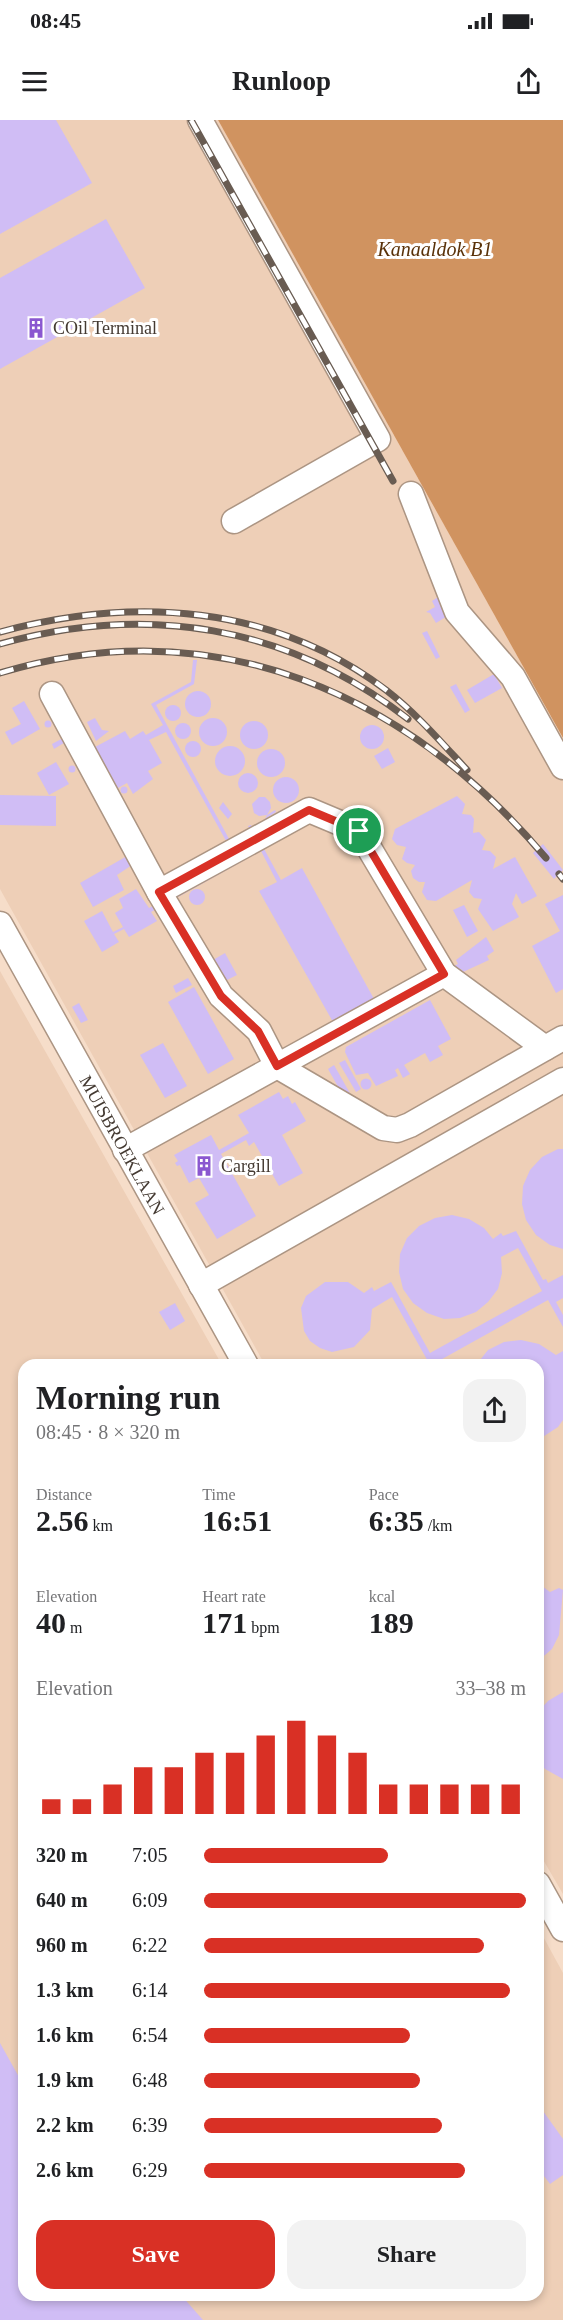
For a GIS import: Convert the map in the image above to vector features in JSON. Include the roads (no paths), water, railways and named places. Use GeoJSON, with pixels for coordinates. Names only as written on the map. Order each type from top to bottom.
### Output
{"type":"FeatureCollection","features":[{"type":"Feature","properties":{"kind":"lane"},"geometry":{"type":"LineString","coordinates":[[200,120],[378,439],[234,520]]}},
{"type":"Feature","properties":{"kind":"lane"},"geometry":{"type":"LineString","coordinates":[[411,494],[457,612],[513,677],[563,766]]}},
{"type":"Feature","properties":{"kind":"lane"},"geometry":{"type":"LineString","coordinates":[[52,694],[159,892],[221,996],[258,1031],[277,1066],[370,1122],[383,1128],[397,1130],[410,1125],[554,1043],[444,974],[359,831],[309,810],[159,892]]}},
{"type":"Feature","properties":{"kind":"lane","name":"MUISBROEKLAAN"},"geometry":{"type":"LineString","coordinates":[[0,924],[243,1359]]}},
{"type":"Feature","properties":{"kind":"lane"},"geometry":{"type":"LineString","coordinates":[[124,1150],[444,974]]}},
{"type":"Feature","properties":{"kind":"lane"},"geometry":{"type":"LineString","coordinates":[[201,1285],[563,1080]]}},
{"type":"Feature","properties":{"kind":"lane"},"geometry":{"type":"LineString","coordinates":[[544,1895],[563,1929]]}},
{"type":"Feature","properties":{"kind":"water","name":"Kanaaldok B1"},"geometry":{"type":"Polygon","coordinates":[[[218,120],[563,120],[563,738],[218,120]]]}},
{"type":"Feature","properties":{"kind":"railway"},"geometry":{"type":"LineString","coordinates":[[191,120],[393,481]]}},
{"type":"Feature","properties":{"kind":"railway"},"geometry":{"type":"LineString","coordinates":[[0,632],[50,621],[101,614],[151,612],[200,615],[249,624],[296,640],[342,661],[386,690],[418,718],[467,770]]}},
{"type":"Feature","properties":{"kind":"railway"},"geometry":{"type":"LineString","coordinates":[[0,644],[54,632],[108,625],[161,625],[213,631],[264,643],[314,662],[362,687],[408,719]]}},
{"type":"Feature","properties":{"kind":"railway"},"geometry":{"type":"LineString","coordinates":[[0,673],[79,656],[156,651],[230,659],[301,679],[369,710],[432,750],[491,800],[546,858]]}},
{"type":"Feature","properties":{"kind":"railway"},"geometry":{"type":"LineString","coordinates":[[559,874],[563,879]]}},
{"type":"Feature","properties":{"kind":"place","name":"COil Terminal"},"geometry":{"type":"Point","coordinates":[36,328]}},
{"type":"Feature","properties":{"kind":"place","name":"Cargill"},"geometry":{"type":"Point","coordinates":[204,1166]}}]}
